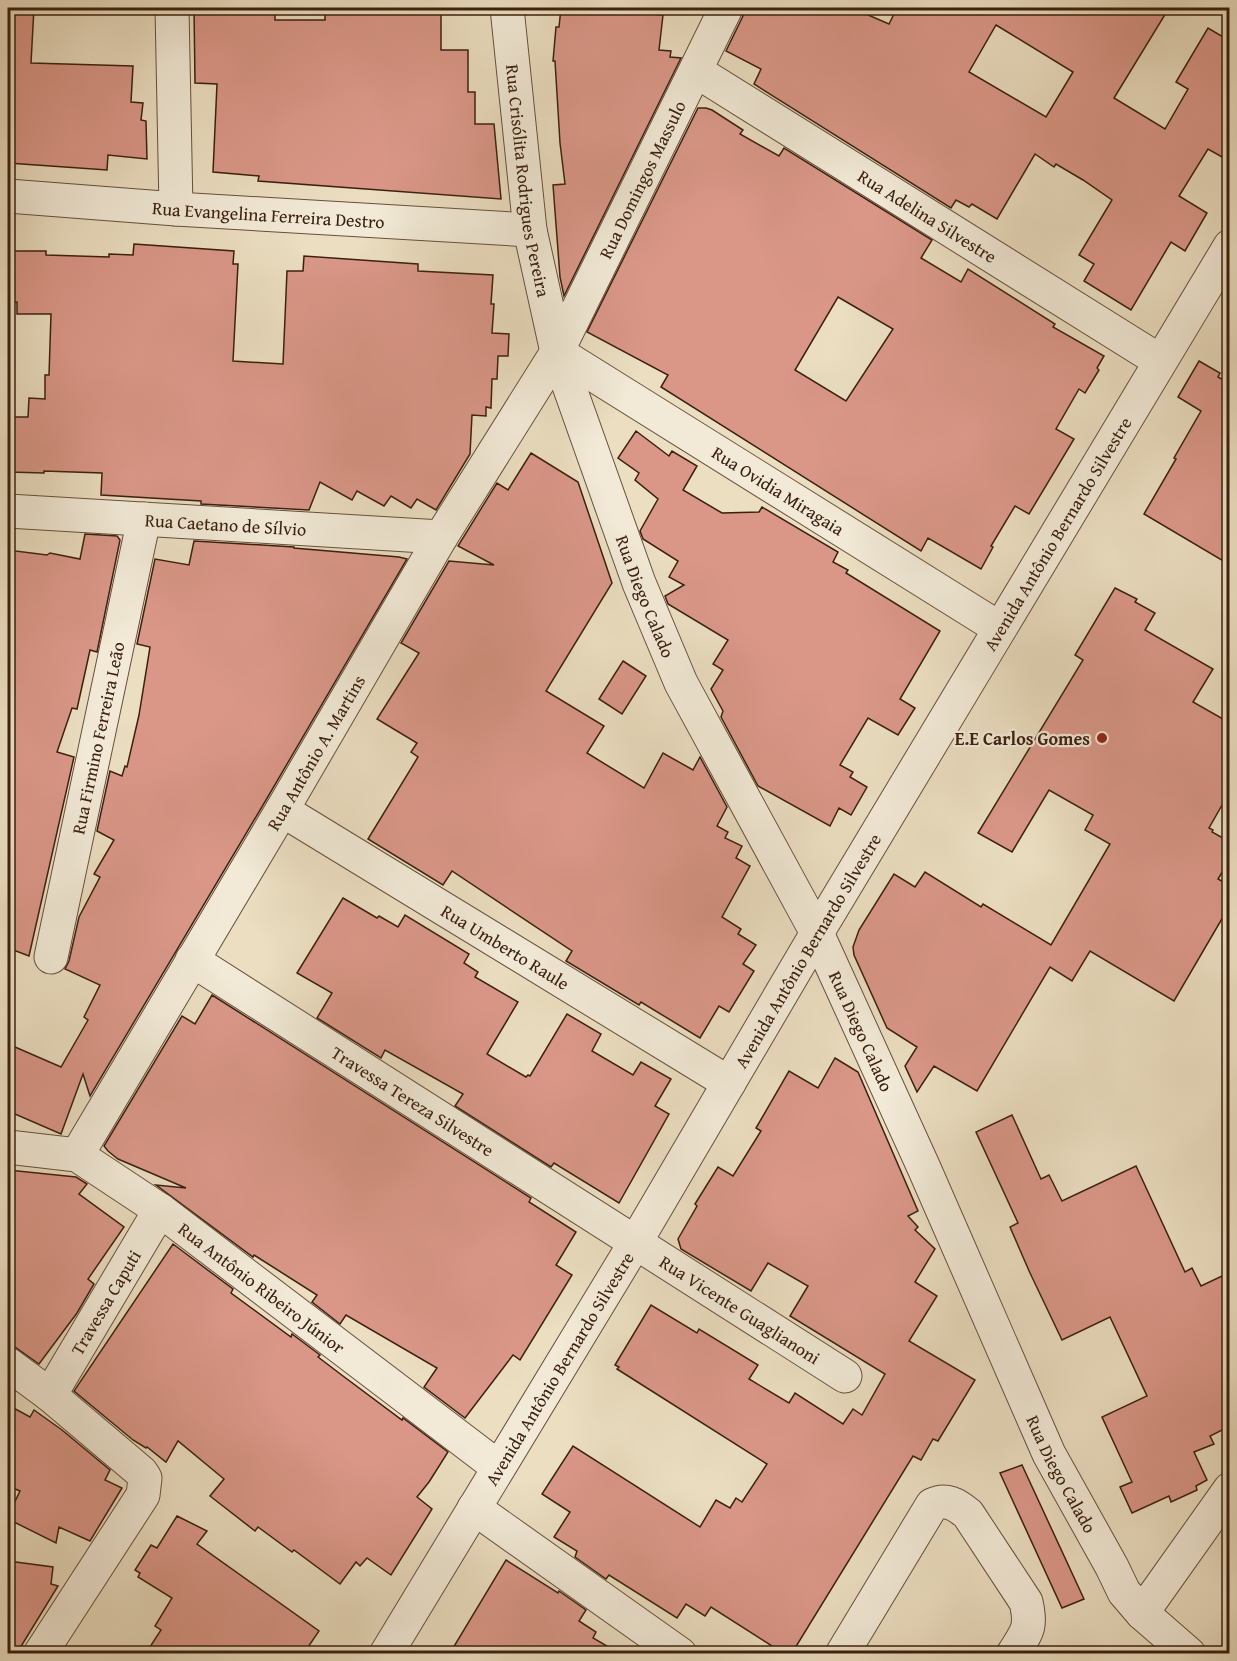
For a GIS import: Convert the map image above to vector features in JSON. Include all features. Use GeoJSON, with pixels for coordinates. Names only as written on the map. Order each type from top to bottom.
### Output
{"type":"FeatureCollection","features":[{"type":"Feature","properties":{"kind":"street"},"geometry":{"type":"LineString","coordinates":[[172,8],[176,209]]}},
{"type":"Feature","properties":{"kind":"street","name":"Rua Crisólita Rodrigues Pereira"},"geometry":{"type":"LineString","coordinates":[[507,8],[530,230],[557,352]]}},
{"type":"Feature","properties":{"kind":"street","name":"Rua Domingos Massulo"},"geometry":{"type":"LineString","coordinates":[[557,352],[726,8]]}},
{"type":"Feature","properties":{"kind":"street","name":"Rua Adelina Silvestre"},"geometry":{"type":"LineString","coordinates":[[696,71],[1160,361]]}},
{"type":"Feature","properties":{"kind":"street","name":"Rua Evangelina Ferreira Destro"},"geometry":{"type":"LineString","coordinates":[[8,196],[176,209],[530,230]]}},
{"type":"Feature","properties":{"kind":"street","name":"Avenida Antônio Bernardo Silvestre"},"geometry":{"type":"LineString","coordinates":[[387,1653],[635,1243],[999,628],[1230,246]]}},
{"type":"Feature","properties":{"kind":"street","name":"Rua Antônio A. Martins"},"geometry":{"type":"LineString","coordinates":[[77,1155],[441,537],[557,352]]}},
{"type":"Feature","properties":{"kind":"street","name":"Rua Ovidia Miragaia"},"geometry":{"type":"LineString","coordinates":[[557,352],[999,628]]}},
{"type":"Feature","properties":{"kind":"street","name":"Rua Diego Calado"},"geometry":{"type":"LineString","coordinates":[[557,352],[639,583],[681,683],[817,933],[924,1168],[1049,1454],[1124,1592],[1142,1613],[1189,1653]]}},
{"type":"Feature","properties":{"kind":"street","name":"Rua Caetano de Sílvio"},"geometry":{"type":"LineString","coordinates":[[8,511],[441,537]]}},
{"type":"Feature","properties":{"kind":"street","name":"Rua Firmino Ferreira Leão"},"geometry":{"type":"LineString","coordinates":[[51,957],[144,519]]}},
{"type":"Feature","properties":{"kind":"street","name":"Rua Umberto Raule"},"geometry":{"type":"LineString","coordinates":[[282,810],[729,1083]]}},
{"type":"Feature","properties":{"kind":"street","name":"Travessa Tereza Silvestre"},"geometry":{"type":"LineString","coordinates":[[192,960],[635,1243]]}},
{"type":"Feature","properties":{"kind":"street","name":"Rua Antônio Ribeiro Júnior"},"geometry":{"type":"LineString","coordinates":[[8,1147],[77,1155],[160,1210],[498,1467]]}},
{"type":"Feature","properties":{"kind":"street","name":"Travessa Caputi"},"geometry":{"type":"LineString","coordinates":[[50,1395],[160,1210]]}},
{"type":"Feature","properties":{"kind":"street","name":"Rua Vicente Guaglianoni"},"geometry":{"type":"LineString","coordinates":[[635,1243],[845,1376]]}},
{"type":"Feature","properties":{"kind":"street"},"geometry":{"type":"LineString","coordinates":[[8,1364],[50,1395],[141,1472],[145,1478],[143,1495],[40,1653]]}},
{"type":"Feature","properties":{"kind":"street"},"geometry":{"type":"LineString","coordinates":[[1142,1613],[1230,1489]]}},
{"type":"Feature","properties":{"kind":"street"},"geometry":{"type":"LineString","coordinates":[[842,1653],[932,1505],[946,1501],[958,1506],[968,1514],[1026,1602],[1029,1616],[1028,1629],[1013,1653]]}},
{"type":"Feature","properties":{"kind":"street"},"geometry":{"type":"LineString","coordinates":[[474,1508],[680,1653]]}},
{"type":"Feature","properties":{"kind":"building"},"geometry":{"type":"Polygon","coordinates":[[[8,8],[34,8],[31,63],[133,66],[131,102],[143,103],[141,120],[146,121],[147,159],[108,155],[107,170],[8,163],[8,8]]]}},
{"type":"Feature","properties":{"kind":"building"},"geometry":{"type":"Polygon","coordinates":[[[194,8],[275,8],[275,20],[325,20],[325,8],[441,8],[441,50],[468,50],[468,92],[475,92],[475,124],[494,124],[501,199],[258,181],[259,176],[213,172],[217,84],[195,83],[194,8]]]}},
{"type":"Feature","properties":{"kind":"building"},"geometry":{"type":"Polygon","coordinates":[[[561,8],[614,8],[614,10],[663,15],[659,50],[671,51],[670,57],[681,58],[564,296],[560,277],[553,185],[565,184],[555,61],[553,61],[556,27],[559,27],[561,8]]]}},
{"type":"Feature","properties":{"kind":"building"},"geometry":{"type":"Polygon","coordinates":[[[745,8],[852,8],[889,24],[897,8],[1169,8],[1114,98],[1165,129],[1188,89],[1176,82],[1208,28],[1230,41],[1230,143],[1222,157],[1208,149],[1179,196],[1207,213],[1185,251],[1171,242],[1131,310],[1084,281],[1094,264],[1079,255],[1112,200],[1083,180],[1056,164],[1054,167],[1035,154],[997,219],[972,204],[969,207],[956,200],[951,208],[754,84],[761,69],[726,51],[745,8]],[[996,25],[969,72],[1046,117],[1073,72],[996,25]]]}},
{"type":"Feature","properties":{"kind":"building"},"geometry":{"type":"Polygon","coordinates":[[[698,108],[706,108],[743,130],[740,134],[779,156],[784,148],[932,240],[921,258],[961,282],[968,269],[1055,324],[1053,327],[1104,356],[1097,368],[1099,370],[1085,393],[1079,389],[1056,429],[1074,439],[1029,514],[1015,506],[991,546],[993,547],[981,569],[928,538],[921,551],[661,387],[668,375],[587,332],[698,108]],[[838,297],[795,370],[846,401],[893,329],[838,297]]]}},
{"type":"Feature","properties":{"kind":"building"},"geometry":{"type":"Polygon","coordinates":[[[134,244],[234,251],[233,264],[238,264],[233,361],[283,364],[287,271],[303,271],[304,256],[418,264],[418,271],[493,275],[492,333],[509,334],[508,356],[498,356],[497,379],[492,379],[491,408],[486,407],[486,416],[472,415],[470,454],[436,510],[417,499],[411,508],[391,496],[384,506],[357,491],[352,500],[320,482],[309,510],[101,495],[102,473],[8,472],[8,423],[14,423],[14,417],[28,417],[29,398],[45,399],[45,375],[49,375],[51,314],[17,314],[17,302],[9,303],[10,251],[46,251],[46,255],[109,257],[109,254],[133,255],[134,244]]]}},
{"type":"Feature","properties":{"kind":"building"},"geometry":{"type":"Polygon","coordinates":[[[1199,361],[1220,373],[1218,377],[1230,384],[1230,565],[1144,514],[1201,411],[1178,397],[1199,361]]]}},
{"type":"Feature","properties":{"kind":"building"},"geometry":{"type":"Polygon","coordinates":[[[636,431],[669,456],[672,451],[697,466],[683,490],[722,513],[759,512],[762,507],[838,552],[833,562],[848,570],[846,573],[940,631],[900,699],[915,708],[898,735],[868,718],[840,765],[853,772],[850,777],[867,787],[851,815],[839,808],[830,826],[758,786],[721,717],[723,711],[711,689],[723,670],[713,664],[728,640],[668,604],[665,596],[684,585],[669,577],[678,561],[643,539],[640,531],[658,499],[635,480],[639,473],[618,458],[636,431]]]}},
{"type":"Feature","properties":{"kind":"building"},"geometry":{"type":"Polygon","coordinates":[[[531,453],[578,482],[612,583],[546,691],[604,726],[587,753],[644,788],[663,753],[693,770],[700,757],[727,807],[717,826],[728,832],[725,838],[742,846],[736,858],[750,866],[722,917],[741,929],[738,934],[756,945],[743,964],[754,971],[729,1012],[719,1006],[700,1038],[641,1002],[639,1005],[566,961],[572,951],[452,871],[443,885],[368,839],[418,757],[411,752],[417,743],[377,719],[419,653],[401,643],[449,561],[494,565],[458,546],[497,483],[508,490],[531,453]]]}},
{"type":"Feature","properties":{"kind":"building"},"geometry":{"type":"Polygon","coordinates":[[[85,534],[117,536],[120,540],[97,652],[90,650],[77,709],[72,708],[57,752],[74,757],[29,956],[8,948],[8,550],[47,555],[50,553],[80,559],[85,534]]]}},
{"type":"Feature","properties":{"kind":"building"},"geometry":{"type":"Polygon","coordinates":[[[194,541],[294,547],[407,559],[90,1096],[83,1074],[61,1134],[8,1111],[8,1044],[61,1067],[88,1020],[84,1017],[100,985],[65,969],[79,917],[100,877],[94,874],[114,840],[97,831],[110,771],[122,776],[125,766],[127,767],[139,715],[150,647],[137,644],[155,559],[189,565],[194,541]]]}},
{"type":"Feature","properties":{"kind":"building"},"geometry":{"type":"Polygon","coordinates":[[[1115,588],[1137,599],[1135,602],[1155,613],[1145,630],[1213,669],[1193,702],[1230,723],[1230,791],[1209,828],[1230,842],[1230,859],[1218,879],[1230,886],[1230,905],[1174,1001],[1090,951],[1072,981],[1050,967],[977,1091],[934,1066],[917,1092],[905,1066],[917,1047],[887,1028],[854,955],[853,947],[859,930],[894,874],[915,887],[925,872],[981,907],[983,904],[1051,945],[1110,844],[1085,830],[1093,815],[1049,790],[1012,852],[978,833],[1083,660],[1075,655],[1115,588]]]}},
{"type":"Feature","properties":{"kind":"building"},"geometry":{"type":"Polygon","coordinates":[[[623,661],[646,676],[622,714],[599,699],[623,661]]]}},
{"type":"Feature","properties":{"kind":"building"},"geometry":{"type":"Polygon","coordinates":[[[343,898],[377,918],[379,916],[398,927],[405,915],[469,954],[464,963],[478,972],[475,977],[518,1002],[487,1054],[526,1077],[530,1076],[567,1014],[601,1034],[592,1051],[633,1075],[641,1062],[671,1079],[655,1106],[669,1114],[619,1203],[554,1163],[551,1167],[455,1106],[463,1094],[385,1050],[381,1058],[317,1018],[332,993],[297,973],[343,898]]]}},
{"type":"Feature","properties":{"kind":"building"},"geometry":{"type":"Polygon","coordinates":[[[212,995],[531,1198],[529,1202],[576,1232],[556,1265],[572,1275],[520,1360],[513,1355],[465,1418],[424,1387],[437,1368],[346,1315],[340,1324],[312,1302],[317,1295],[254,1255],[253,1257],[156,1185],[186,1188],[118,1159],[104,1146],[182,1016],[195,1024],[212,995]]]}},
{"type":"Feature","properties":{"kind":"building"},"geometry":{"type":"Polygon","coordinates":[[[835,1058],[858,1072],[918,1211],[908,1216],[918,1227],[915,1230],[935,1249],[915,1282],[937,1296],[909,1341],[975,1380],[938,1441],[933,1439],[921,1460],[913,1456],[792,1653],[783,1653],[711,1607],[705,1616],[686,1604],[677,1618],[609,1575],[606,1579],[575,1557],[577,1551],[554,1537],[570,1512],[542,1494],[573,1446],[700,1527],[716,1500],[730,1508],[736,1498],[742,1502],[767,1464],[617,1369],[619,1367],[615,1365],[651,1305],[697,1333],[699,1329],[758,1365],[749,1379],[789,1403],[795,1393],[843,1424],[853,1409],[862,1415],[885,1374],[790,1316],[808,1286],[768,1263],[751,1291],[681,1249],[678,1239],[697,1206],[695,1204],[718,1167],[733,1176],[761,1131],[756,1128],[789,1071],[818,1088],[835,1058]]]}},
{"type":"Feature","properties":{"kind":"building"},"geometry":{"type":"Polygon","coordinates":[[[1012,1115],[1041,1179],[1049,1175],[1062,1201],[1136,1166],[1185,1272],[1192,1268],[1201,1286],[1222,1276],[1230,1296],[1230,1426],[1210,1436],[1214,1444],[1194,1452],[1207,1480],[1196,1486],[1197,1490],[1171,1502],[1169,1496],[1132,1513],[1120,1487],[1132,1482],[1102,1417],[1147,1396],[1110,1317],[1062,1340],[1010,1227],[1018,1223],[976,1132],[1012,1115]]]}},
{"type":"Feature","properties":{"kind":"building"},"geometry":{"type":"Polygon","coordinates":[[[8,1170],[76,1177],[87,1184],[79,1194],[124,1227],[88,1279],[94,1284],[77,1313],[39,1364],[8,1342],[8,1170]]]}},
{"type":"Feature","properties":{"kind":"building"},"geometry":{"type":"Polygon","coordinates":[[[173,1244],[233,1289],[231,1293],[291,1337],[292,1334],[343,1376],[448,1452],[417,1497],[432,1509],[391,1575],[367,1558],[360,1566],[356,1562],[340,1584],[258,1527],[255,1531],[210,1496],[224,1479],[178,1441],[166,1462],[147,1447],[133,1440],[74,1391],[173,1244]]]}},
{"type":"Feature","properties":{"kind":"building"},"geometry":{"type":"Polygon","coordinates":[[[8,1405],[30,1417],[34,1410],[62,1430],[110,1470],[105,1480],[122,1488],[90,1541],[59,1527],[56,1543],[8,1519],[20,1491],[8,1486],[8,1405]]]}},
{"type":"Feature","properties":{"kind":"building"},"geometry":{"type":"Polygon","coordinates":[[[1022,1465],[1084,1599],[1062,1608],[1000,1473],[1022,1465]]]}},
{"type":"Feature","properties":{"kind":"building"},"geometry":{"type":"Polygon","coordinates":[[[177,1516],[207,1531],[197,1544],[319,1631],[304,1653],[146,1653],[161,1630],[155,1626],[172,1598],[138,1577],[140,1573],[135,1570],[151,1545],[157,1548],[177,1516]]]}},
{"type":"Feature","properties":{"kind":"building"},"geometry":{"type":"Polygon","coordinates":[[[506,1560],[558,1593],[559,1591],[586,1610],[579,1621],[596,1632],[593,1638],[619,1653],[450,1653],[506,1560]]]}},
{"type":"Feature","properties":{"kind":"building"},"geometry":{"type":"Polygon","coordinates":[[[8,1561],[53,1567],[51,1584],[58,1586],[17,1653],[8,1653],[8,1561]]]}},
{"type":"Feature","properties":{"kind":"place","name":"E.E Carlos Gomes"},"geometry":{"type":"Point","coordinates":[1102,738]}}]}
